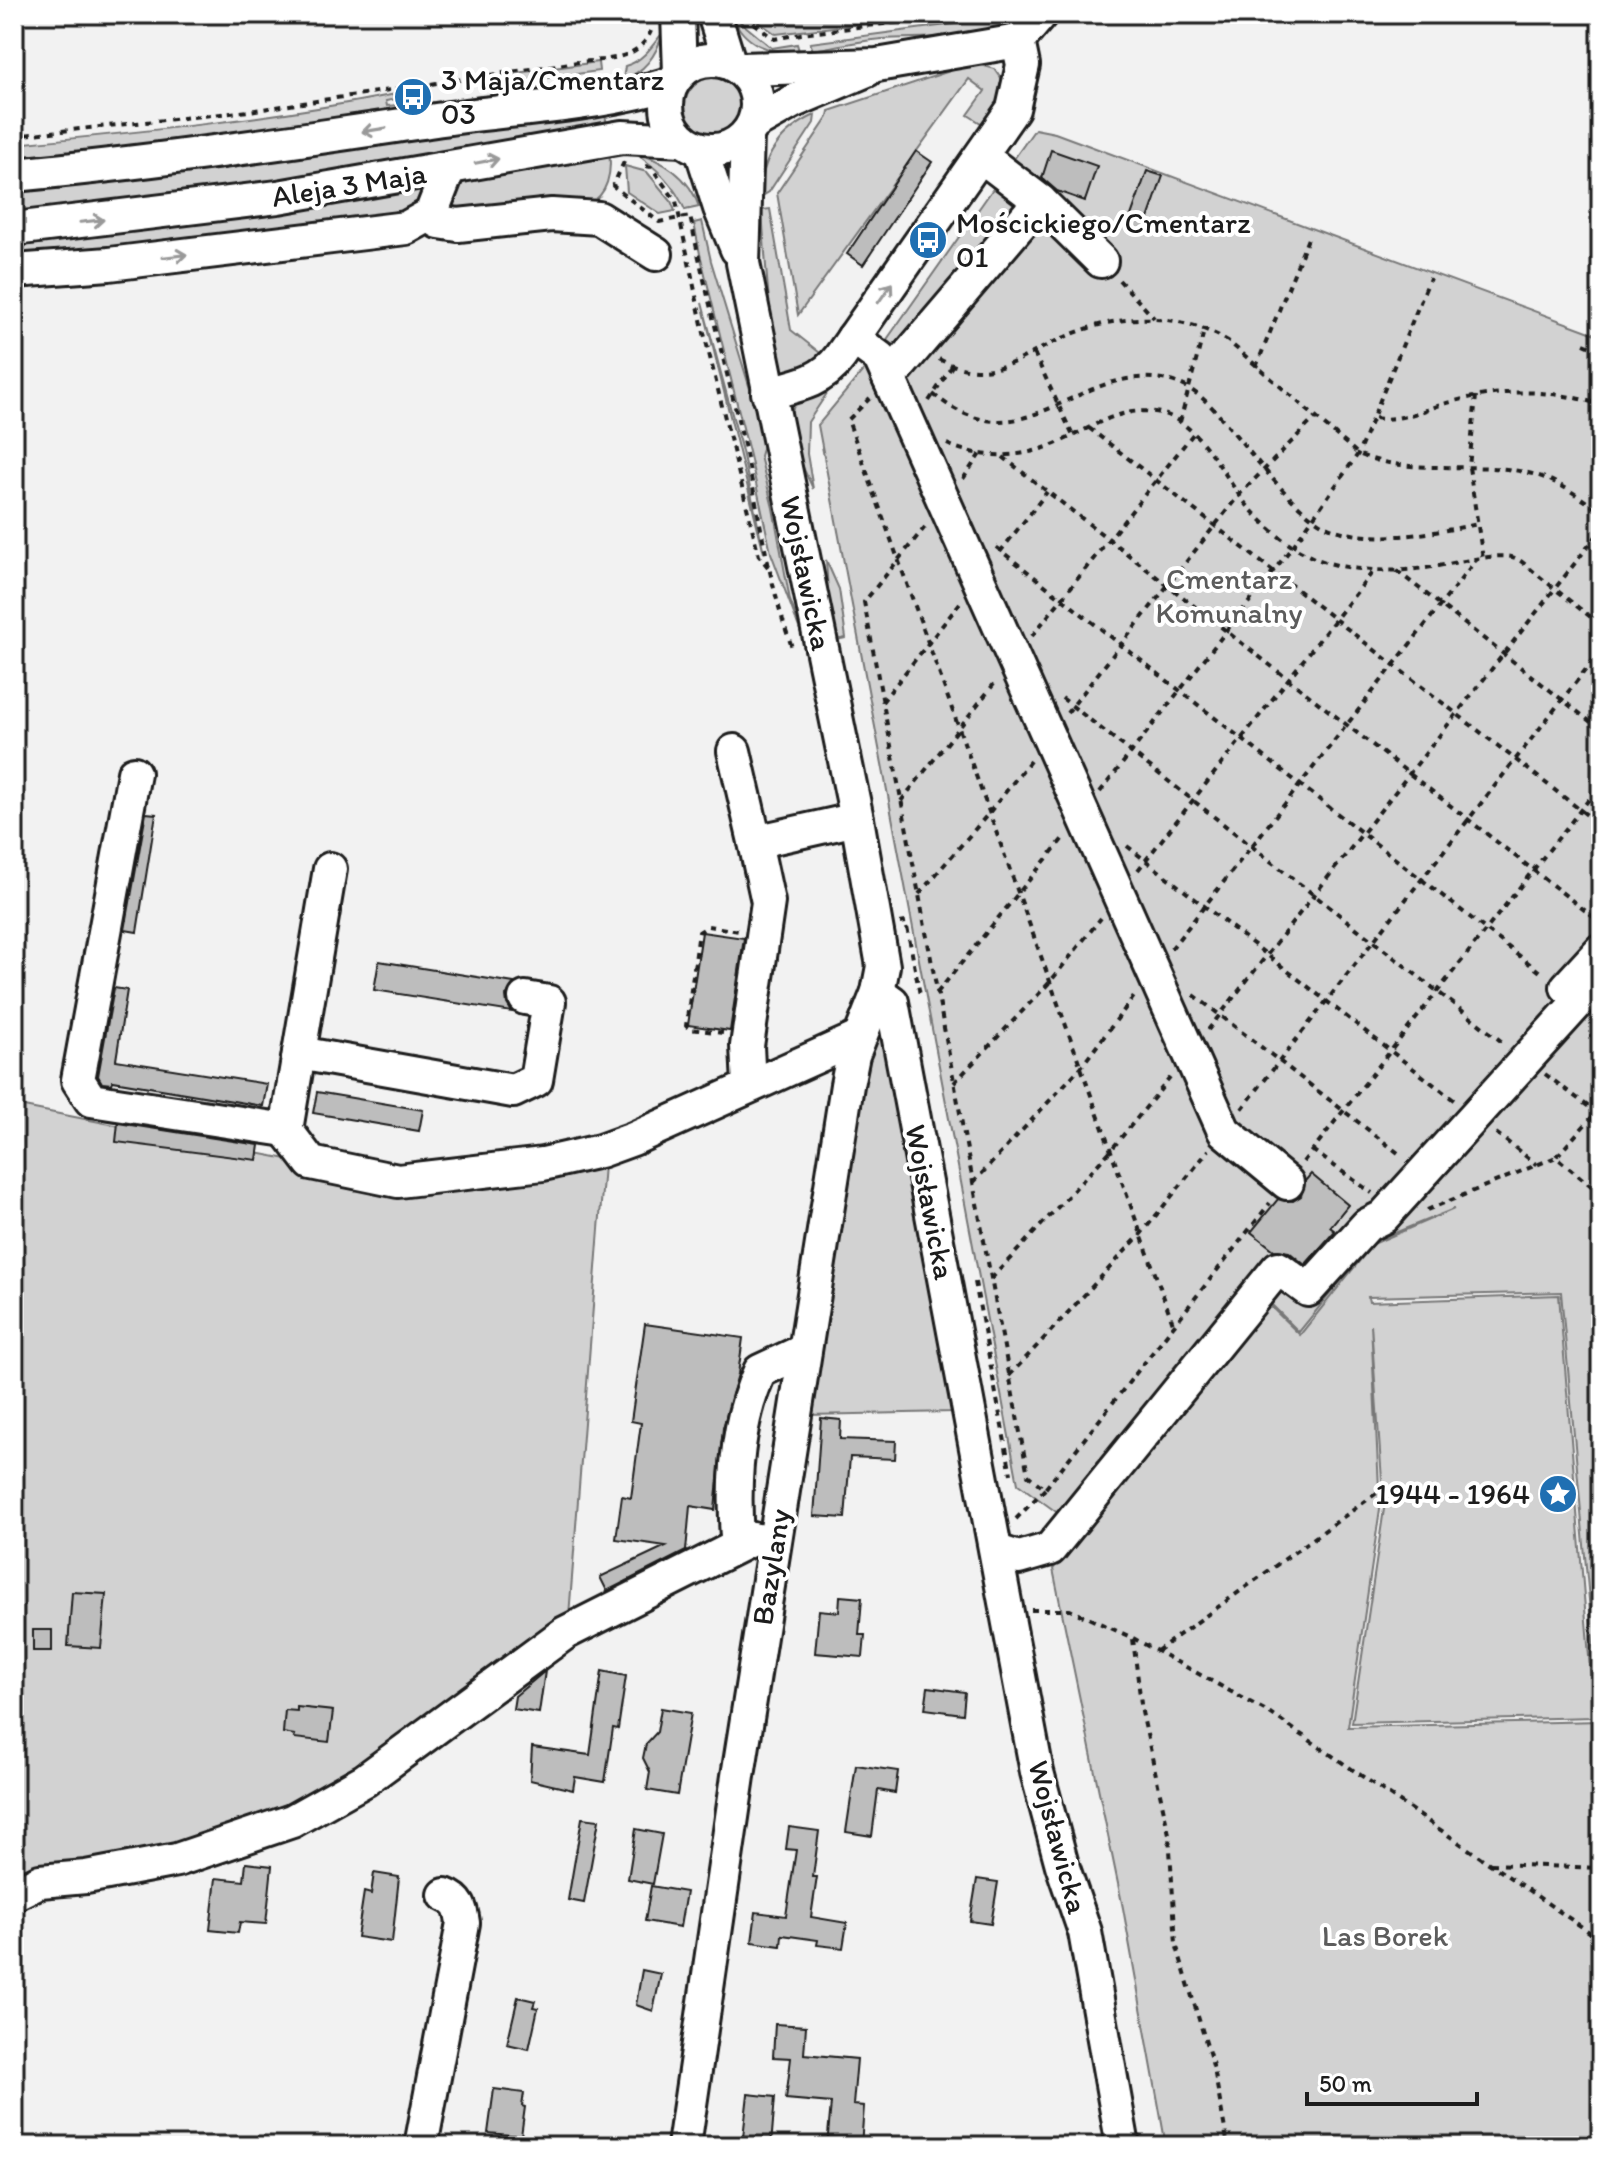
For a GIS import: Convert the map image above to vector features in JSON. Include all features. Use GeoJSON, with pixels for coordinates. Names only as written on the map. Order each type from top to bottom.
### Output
{"type":"FeatureCollection","features":[{"type":"Feature","properties":{"kind":"street"},"geometry":{"type":"LineString","coordinates":[[714,14],[735,66],[751,80],[757,94],[758,108],[751,129]]}},
{"type":"Feature","properties":{"kind":"street"},"geometry":{"type":"LineString","coordinates":[[877,65],[771,112],[734,145],[718,150],[692,144],[673,128],[668,113],[667,98],[676,78],[695,63],[712,59],[735,66],[877,65],[1018,41],[1041,14]]}},
{"type":"Feature","properties":{"kind":"street"},"geometry":{"type":"LineString","coordinates":[[665,20],[676,78]]}},
{"type":"Feature","properties":{"kind":"street"},"geometry":{"type":"LineString","coordinates":[[768,393],[803,384],[826,373],[853,338],[1008,118],[1016,101],[1023,65],[1018,41]]}},
{"type":"Feature","properties":{"kind":"street","name":"Aleja 3 Maja"},"geometry":{"type":"LineString","coordinates":[[14,175],[117,166],[640,93],[676,78]]}},
{"type":"Feature","properties":{"kind":"street","name":"Wojsławicka"},"geometry":{"type":"LineString","coordinates":[[743,263],[751,129]]}},
{"type":"Feature","properties":{"kind":"street","name":"Aleja 3 Maja"},"geometry":{"type":"LineString","coordinates":[[14,229],[278,197],[622,137],[692,144]]}},
{"type":"Feature","properties":{"kind":"street","name":"Wojsławicka"},"geometry":{"type":"LineString","coordinates":[[692,144],[743,263],[857,819],[883,966],[878,992],[892,1002],[1037,1772],[1062,1865],[1085,1932],[1123,2146]]}},
{"type":"Feature","properties":{"kind":"street"},"geometry":{"type":"LineString","coordinates":[[981,156],[1040,201],[1101,261]]}},
{"type":"Feature","properties":{"kind":"street"},"geometry":{"type":"LineString","coordinates":[[14,271],[109,264],[406,228],[429,215],[437,205],[449,168]]}},
{"type":"Feature","properties":{"kind":"street"},"geometry":{"type":"LineString","coordinates":[[889,378],[1040,201]]}},
{"type":"Feature","properties":{"kind":"street"},"geometry":{"type":"LineString","coordinates":[[429,215],[439,222],[458,225],[552,215],[599,218],[656,254]]}},
{"type":"Feature","properties":{"kind":"street"},"geometry":{"type":"LineString","coordinates":[[853,338],[880,358],[1119,894],[1156,969],[1224,1131],[1287,1183]]}},
{"type":"Feature","properties":{"kind":"street"},"geometry":{"type":"LineString","coordinates":[[734,751],[768,902],[747,1046],[749,1086]]}},
{"type":"Feature","properties":{"kind":"street"},"geometry":{"type":"LineString","coordinates":[[134,773],[78,1080],[91,1100],[286,1130],[311,1163],[398,1181],[543,1164],[600,1151],[858,1038]]}},
{"type":"Feature","properties":{"kind":"street"},"geometry":{"type":"LineString","coordinates":[[755,842],[857,819]]}},
{"type":"Feature","properties":{"kind":"street"},"geometry":{"type":"LineString","coordinates":[[286,1130],[330,869]]}},
{"type":"Feature","properties":{"kind":"street"},"geometry":{"type":"LineString","coordinates":[[1519,1054],[1564,991],[1601,950]]}},
{"type":"Feature","properties":{"kind":"street"},"geometry":{"type":"LineString","coordinates":[[1372,1211],[1383,1217],[1467,1111],[1519,1054],[1601,977]]}},
{"type":"Feature","properties":{"kind":"street","name":"Bazylany"},"geometry":{"type":"LineString","coordinates":[[684,2146],[738,1776],[764,1540],[805,1350],[847,1085],[858,1038],[878,992]]}},
{"type":"Feature","properties":{"kind":"street"},"geometry":{"type":"LineString","coordinates":[[299,1053],[513,1091],[536,1080],[549,1002],[525,998]]}},
{"type":"Feature","properties":{"kind":"street"},"geometry":{"type":"LineString","coordinates":[[996,1546],[1019,1558],[1050,1549],[1278,1268],[1308,1290],[1409,1162],[1467,1111]]}},
{"type":"Feature","properties":{"kind":"street"},"geometry":{"type":"LineString","coordinates":[[764,1540],[737,1537],[734,1495],[747,1399],[760,1371],[805,1350]]}},
{"type":"Feature","properties":{"kind":"street"},"geometry":{"type":"LineString","coordinates":[[14,1894],[40,1881],[86,1877],[177,1860],[292,1821],[365,1780],[565,1633],[764,1540]]}},
{"type":"Feature","properties":{"kind":"street"},"geometry":{"type":"LineString","coordinates":[[421,2146],[463,1923],[461,1908],[452,1897],[445,1895]]}},
{"type":"Feature","properties":{"kind":"path"},"geometry":{"type":"LineString","coordinates":[[741,14],[774,39],[918,17],[964,14]]}},
{"type":"Feature","properties":{"kind":"path"},"geometry":{"type":"LineString","coordinates":[[14,136],[249,111],[613,59],[642,45],[665,20]]}},
{"type":"Feature","properties":{"kind":"path"},"geometry":{"type":"LineString","coordinates":[[681,217],[674,198],[651,167],[625,160],[613,186],[659,222],[681,217],[690,216],[745,449],[768,567],[759,556],[703,329],[681,217]]}},
{"type":"Feature","properties":{"kind":"path"},"geometry":{"type":"LineString","coordinates":[[1256,367],[1309,236]]}},
{"type":"Feature","properties":{"kind":"path"},"geometry":{"type":"LineString","coordinates":[[1101,261],[1156,320]]}},
{"type":"Feature","properties":{"kind":"path"},"geometry":{"type":"LineString","coordinates":[[937,993],[1227,631],[1313,519],[1358,454],[1430,278]]}},
{"type":"Feature","properties":{"kind":"path"},"geometry":{"type":"LineString","coordinates":[[916,346],[952,366],[994,369],[1010,366],[1072,334],[1117,320],[1156,320],[1205,327],[1228,341],[1358,454],[1376,462],[1534,474],[1553,481],[1599,510],[1601,472]]}},
{"type":"Feature","properties":{"kind":"path"},"geometry":{"type":"LineString","coordinates":[[1180,422],[1205,327]]}},
{"type":"Feature","properties":{"kind":"path"},"geometry":{"type":"LineString","coordinates":[[1584,344],[1601,351]]}},
{"type":"Feature","properties":{"kind":"path"},"geometry":{"type":"LineString","coordinates":[[1034,353],[1073,436]]}},
{"type":"Feature","properties":{"kind":"path"},"geometry":{"type":"LineString","coordinates":[[952,366],[911,428],[956,448],[1001,456],[1027,453],[1129,412],[1157,412],[1180,422],[1193,434],[1239,495],[1269,528],[1313,558],[1395,570],[1515,558],[1601,625]]}},
{"type":"Feature","properties":{"kind":"path"},"geometry":{"type":"LineString","coordinates":[[933,394],[968,416],[986,421],[1020,420],[1125,378],[1163,379],[1196,391],[1313,519],[1326,526],[1390,536],[1420,535],[1478,524]]}},
{"type":"Feature","properties":{"kind":"path"},"geometry":{"type":"LineString","coordinates":[[1375,418],[1397,418],[1476,396],[1527,392],[1557,393],[1601,405]]}},
{"type":"Feature","properties":{"kind":"path"},"geometry":{"type":"LineString","coordinates":[[1476,396],[1469,467],[1483,559]]}},
{"type":"Feature","properties":{"kind":"path"},"geometry":{"type":"LineString","coordinates":[[919,894],[989,813],[1239,495],[1315,418]]}},
{"type":"Feature","properties":{"kind":"path"},"geometry":{"type":"LineString","coordinates":[[848,420],[1174,1326]]}},
{"type":"Feature","properties":{"kind":"path"},"geometry":{"type":"LineString","coordinates":[[1089,428],[1601,826]]}},
{"type":"Feature","properties":{"kind":"path"},"geometry":{"type":"LineString","coordinates":[[901,801],[1193,434]]}},
{"type":"Feature","properties":{"kind":"path"},"geometry":{"type":"LineString","coordinates":[[980,454],[946,504],[864,602],[1028,1475],[1045,1489]]}},
{"type":"Feature","properties":{"kind":"path"},"geometry":{"type":"LineString","coordinates":[[1001,456],[1601,923]]}},
{"type":"Feature","properties":{"kind":"path"},"geometry":{"type":"LineString","coordinates":[[1000,552],[1047,492]]}},
{"type":"Feature","properties":{"kind":"path"},"geometry":{"type":"LineString","coordinates":[[991,1279],[1111,1150],[1190,1054],[1601,530]]}},
{"type":"Feature","properties":{"kind":"path"},"geometry":{"type":"LineString","coordinates":[[990,542],[1564,991]]}},
{"type":"Feature","properties":{"kind":"path"},"geometry":{"type":"LineString","coordinates":[[973,1183],[1081,1067],[1476,560]]}},
{"type":"Feature","properties":{"kind":"path"},"geometry":{"type":"LineString","coordinates":[[954,1083],[1050,982],[1375,569]]}},
{"type":"Feature","properties":{"kind":"path"},"geometry":{"type":"LineString","coordinates":[[1395,570],[1601,730]]}},
{"type":"Feature","properties":{"kind":"path"},"geometry":{"type":"LineString","coordinates":[[882,702],[979,580]]}},
{"type":"Feature","properties":{"kind":"path"},"geometry":{"type":"LineString","coordinates":[[1009,1376],[1141,1234],[1601,650]]}},
{"type":"Feature","properties":{"kind":"path"},"geometry":{"type":"LineString","coordinates":[[1061,697],[1519,1054],[1600,1112],[1556,1157],[1424,1211]]}},
{"type":"Feature","properties":{"kind":"path"},"geometry":{"type":"LineString","coordinates":[[996,1546],[1045,1489],[1601,784]]}},
{"type":"Feature","properties":{"kind":"path"},"geometry":{"type":"LineString","coordinates":[[1121,841],[1537,1165]]}},
{"type":"Feature","properties":{"kind":"path"},"geometry":{"type":"LineString","coordinates":[[1156,969],[1409,1162]]}},
{"type":"Feature","properties":{"kind":"path"},"geometry":{"type":"LineString","coordinates":[[1312,1150],[1372,1211]]}},
{"type":"Feature","properties":{"kind":"path"},"geometry":{"type":"LineString","coordinates":[[1556,1157],[1601,1194]]}},
{"type":"Feature","properties":{"kind":"path"},"geometry":{"type":"LineString","coordinates":[[1157,1651],[1381,1490]]}},
{"type":"Feature","properties":{"kind":"path"},"geometry":{"type":"LineString","coordinates":[[1009,1615],[1029,1610],[1070,1610],[1133,1638],[1270,1713],[1601,1940]]}},
{"type":"Feature","properties":{"kind":"path"},"geometry":{"type":"LineString","coordinates":[[1133,1638],[1142,1712],[1169,1834],[1176,1944],[1214,2069],[1228,2146]]}},
{"type":"Feature","properties":{"kind":"path"},"geometry":{"type":"LineString","coordinates":[[1489,1864],[1601,1868]]}},
{"type":"Feature","properties":{"kind":"green space"},"geometry":{"type":"Polygon","coordinates":[[[747,14],[941,14],[776,34],[747,14]]]}},
{"type":"Feature","properties":{"kind":"green space"},"geometry":{"type":"Polygon","coordinates":[[[1006,14],[1023,14],[1009,23],[975,34],[882,39],[813,50],[810,43],[1000,18],[1006,14]]]}},
{"type":"Feature","properties":{"kind":"green space"},"geometry":{"type":"Polygon","coordinates":[[[732,15],[772,48],[797,44],[800,54],[768,49],[759,45],[743,34],[732,15]]]}},
{"type":"Feature","properties":{"kind":"green space"},"geometry":{"type":"Polygon","coordinates":[[[663,32],[649,61],[638,72],[623,79],[625,66],[642,57],[663,32]]]}},
{"type":"Feature","properties":{"kind":"green space"},"geometry":{"type":"Polygon","coordinates":[[[598,62],[599,71],[525,81],[502,75],[598,62]]]}},
{"type":"Feature","properties":{"kind":"green space"},"geometry":{"type":"Polygon","coordinates":[[[974,63],[995,69],[1006,85],[989,128],[968,115],[985,91],[969,79],[798,315],[777,193],[829,111],[974,63]]]}},
{"type":"Feature","properties":{"kind":"green space"},"geometry":{"type":"Polygon","coordinates":[[[713,78],[733,86],[741,106],[733,126],[713,134],[693,126],[685,106],[693,86],[713,78]]]}},
{"type":"Feature","properties":{"kind":"green space"},"geometry":{"type":"Polygon","coordinates":[[[601,80],[602,85],[564,90],[493,92],[497,83],[523,89],[601,80]]]}},
{"type":"Feature","properties":{"kind":"green space"},"geometry":{"type":"Polygon","coordinates":[[[396,94],[396,99],[386,101],[387,106],[397,105],[397,108],[382,114],[14,162],[14,144],[254,118],[396,94]]]}},
{"type":"Feature","properties":{"kind":"green space"},"geometry":{"type":"Polygon","coordinates":[[[605,114],[607,126],[285,182],[14,217],[14,187],[605,114]]]}},
{"type":"Feature","properties":{"kind":"green space"},"geometry":{"type":"Polygon","coordinates":[[[815,115],[814,123],[769,192],[762,196],[764,169],[775,147],[792,129],[815,115]]]}},
{"type":"Feature","properties":{"kind":"green space","name":"Cmentarz Komunalny"},"geometry":{"type":"Polygon","coordinates":[[[1035,129],[1055,133],[1601,336],[1601,2146],[1166,2146],[1123,1908],[1053,1569],[1267,1303],[1300,1335],[1373,1244],[1454,1209],[1372,1242],[1299,1332],[1268,1301],[1081,1530],[1018,1484],[818,425],[876,355],[1035,129]],[[1561,1292],[1368,1297],[1369,1302],[1559,1295],[1594,1717],[1352,1723],[1384,1509],[1371,1324],[1380,1509],[1348,1727],[1600,1721],[1561,1292]]]}},
{"type":"Feature","properties":{"kind":"green space"},"geometry":{"type":"Polygon","coordinates":[[[609,152],[607,182],[600,195],[588,204],[456,211],[450,198],[463,178],[609,152]]]}},
{"type":"Feature","properties":{"kind":"green space"},"geometry":{"type":"Polygon","coordinates":[[[634,153],[674,171],[689,187],[699,207],[685,210],[664,177],[634,153]]]}},
{"type":"Feature","properties":{"kind":"green space"},"geometry":{"type":"Polygon","coordinates":[[[625,166],[647,172],[671,201],[675,211],[660,214],[627,192],[625,166]]]}},
{"type":"Feature","properties":{"kind":"green space"},"geometry":{"type":"Polygon","coordinates":[[[426,185],[419,211],[14,262],[14,243],[426,185]]]}},
{"type":"Feature","properties":{"kind":"green space"},"geometry":{"type":"Polygon","coordinates":[[[770,209],[791,330],[824,356],[792,373],[781,368],[774,341],[762,210],[770,209]]]}},
{"type":"Feature","properties":{"kind":"green space"},"geometry":{"type":"Polygon","coordinates":[[[702,221],[711,261],[765,438],[760,456],[790,600],[819,681],[771,553],[700,254],[694,223],[702,221]]]}},
{"type":"Feature","properties":{"kind":"green space"},"geometry":{"type":"Polygon","coordinates":[[[702,303],[742,451],[764,553],[702,303]]]}},
{"type":"Feature","properties":{"kind":"green space"},"geometry":{"type":"Polygon","coordinates":[[[841,372],[808,422],[807,454],[813,489],[791,435],[791,413],[805,395],[841,372]]]}},
{"type":"Feature","properties":{"kind":"green space"},"geometry":{"type":"Polygon","coordinates":[[[826,560],[839,589],[846,638],[831,641],[826,560]]]}},
{"type":"Feature","properties":{"kind":"green space"},"geometry":{"type":"Polygon","coordinates":[[[885,1037],[953,1412],[807,1415],[869,1045],[873,1039],[885,1037]]]}},
{"type":"Feature","properties":{"kind":"green space"},"geometry":{"type":"Polygon","coordinates":[[[14,1105],[398,1181],[605,1152],[569,1616],[359,1767],[228,1838],[14,1874],[14,1105]]]}},
{"type":"Feature","properties":{"kind":"building"},"geometry":{"type":"Polygon","coordinates":[[[1051,150],[1097,166],[1085,201],[1057,191],[1042,178],[1051,150]]]}},
{"type":"Feature","properties":{"kind":"building"},"geometry":{"type":"Polygon","coordinates":[[[916,151],[932,162],[863,265],[847,254],[916,151]]]}},
{"type":"Feature","properties":{"kind":"building"},"geometry":{"type":"Polygon","coordinates":[[[1147,171],[1163,176],[1143,233],[1127,227],[1147,171]]]}},
{"type":"Feature","properties":{"kind":"building"},"geometry":{"type":"Polygon","coordinates":[[[146,813],[156,814],[137,932],[125,930],[146,813]]]}},
{"type":"Feature","properties":{"kind":"building"},"geometry":{"type":"Polygon","coordinates":[[[702,932],[744,938],[730,1031],[688,1025],[702,932]]]}},
{"type":"Feature","properties":{"kind":"building"},"geometry":{"type":"Polygon","coordinates":[[[379,961],[514,983],[506,996],[512,1012],[374,990],[379,961]]]}},
{"type":"Feature","properties":{"kind":"building"},"geometry":{"type":"Polygon","coordinates":[[[114,988],[127,990],[116,1060],[267,1084],[263,1106],[113,1081],[112,1084],[102,1083],[98,1076],[114,988]]]}},
{"type":"Feature","properties":{"kind":"building"},"geometry":{"type":"Polygon","coordinates":[[[317,1092],[423,1110],[419,1131],[313,1113],[317,1092]]]}},
{"type":"Feature","properties":{"kind":"building"},"geometry":{"type":"Polygon","coordinates":[[[118,1123],[259,1145],[257,1160],[116,1142],[118,1123]]]}},
{"type":"Feature","properties":{"kind":"building"},"geometry":{"type":"Polygon","coordinates":[[[1311,1174],[1348,1205],[1330,1227],[1335,1231],[1305,1265],[1289,1252],[1274,1250],[1251,1232],[1278,1199],[1293,1201],[1301,1196],[1305,1181],[1311,1174]]]}},
{"type":"Feature","properties":{"kind":"building"},"geometry":{"type":"Polygon","coordinates":[[[645,1324],[743,1338],[738,1374],[723,1428],[715,1510],[690,1506],[686,1551],[607,1591],[600,1577],[666,1546],[616,1539],[622,1496],[631,1498],[641,1423],[631,1421],[645,1324]]]}},
{"type":"Feature","properties":{"kind":"building"},"geometry":{"type":"Polygon","coordinates":[[[821,1418],[841,1420],[840,1439],[896,1441],[895,1459],[850,1457],[845,1518],[814,1516],[821,1418]]]}},
{"type":"Feature","properties":{"kind":"building"},"geometry":{"type":"Polygon","coordinates":[[[72,1592],[106,1594],[101,1648],[68,1646],[72,1592]]]}},
{"type":"Feature","properties":{"kind":"building"},"geometry":{"type":"Polygon","coordinates":[[[840,1596],[862,1598],[859,1635],[865,1635],[863,1657],[815,1653],[819,1610],[839,1612],[840,1596]]]}},
{"type":"Feature","properties":{"kind":"building"},"geometry":{"type":"Polygon","coordinates":[[[33,1630],[52,1630],[52,1651],[33,1651],[33,1630]]]}},
{"type":"Feature","properties":{"kind":"building"},"geometry":{"type":"Polygon","coordinates":[[[545,1671],[539,1713],[513,1709],[515,1696],[545,1671]]]}},
{"type":"Feature","properties":{"kind":"building"},"geometry":{"type":"Polygon","coordinates":[[[602,1671],[626,1676],[618,1729],[613,1728],[605,1782],[575,1777],[573,1790],[530,1780],[532,1747],[590,1755],[602,1671]]]}},
{"type":"Feature","properties":{"kind":"building"},"geometry":{"type":"Polygon","coordinates":[[[928,1687],[965,1692],[963,1714],[925,1709],[928,1687]]]}},
{"type":"Feature","properties":{"kind":"building"},"geometry":{"type":"Polygon","coordinates":[[[297,1707],[333,1711],[329,1742],[294,1738],[295,1735],[283,1733],[285,1710],[297,1711],[297,1707]]]}},
{"type":"Feature","properties":{"kind":"building"},"geometry":{"type":"Polygon","coordinates":[[[661,1708],[691,1713],[677,1795],[647,1790],[650,1772],[643,1758],[646,1744],[657,1732],[661,1708]]]}},
{"type":"Feature","properties":{"kind":"building"},"geometry":{"type":"Polygon","coordinates":[[[856,1765],[898,1771],[895,1793],[878,1790],[872,1836],[846,1832],[856,1765]]]}},
{"type":"Feature","properties":{"kind":"building"},"geometry":{"type":"Polygon","coordinates":[[[582,1818],[599,1820],[584,1903],[568,1900],[582,1818]]]}},
{"type":"Feature","properties":{"kind":"building"},"geometry":{"type":"Polygon","coordinates":[[[789,1827],[819,1831],[811,1917],[847,1923],[843,1948],[817,1945],[818,1940],[782,1935],[781,1946],[752,1942],[756,1912],[786,1916],[796,1850],[786,1849],[789,1827]]]}},
{"type":"Feature","properties":{"kind":"building"},"geometry":{"type":"Polygon","coordinates":[[[636,1829],[662,1834],[653,1884],[628,1879],[636,1829]]]}},
{"type":"Feature","properties":{"kind":"building"},"geometry":{"type":"Polygon","coordinates":[[[246,1863],[272,1866],[266,1924],[240,1922],[238,1933],[210,1930],[216,1878],[244,1881],[246,1863]]]}},
{"type":"Feature","properties":{"kind":"building"},"geometry":{"type":"Polygon","coordinates":[[[374,1873],[399,1877],[392,1942],[357,1937],[364,1892],[371,1894],[374,1873]]]}},
{"type":"Feature","properties":{"kind":"building"},"geometry":{"type":"Polygon","coordinates":[[[977,1879],[998,1882],[991,1924],[970,1921],[977,1879]]]}},
{"type":"Feature","properties":{"kind":"building"},"geometry":{"type":"Polygon","coordinates":[[[651,1886],[686,1892],[680,1927],[645,1921],[651,1886]]]}},
{"type":"Feature","properties":{"kind":"building"},"geometry":{"type":"Polygon","coordinates":[[[642,1970],[661,1974],[653,2011],[636,2005],[642,1970]]]}},
{"type":"Feature","properties":{"kind":"building"},"geometry":{"type":"Polygon","coordinates":[[[518,1997],[535,2001],[533,2007],[538,2008],[529,2049],[507,2044],[518,1997]]]}},
{"type":"Feature","properties":{"kind":"building"},"geometry":{"type":"Polygon","coordinates":[[[775,2024],[806,2026],[804,2054],[857,2059],[853,2105],[864,2106],[861,2146],[827,2146],[831,2103],[786,2099],[791,2058],[773,2057],[775,2024]]]}},
{"type":"Feature","properties":{"kind":"building"},"geometry":{"type":"Polygon","coordinates":[[[494,2089],[524,2093],[521,2136],[488,2133],[494,2089]]]}},
{"type":"Feature","properties":{"kind":"building"},"geometry":{"type":"Polygon","coordinates":[[[748,2094],[775,2097],[771,2146],[742,2146],[748,2094]]]}},
{"type":"Feature","properties":{"kind":"place","name":"3 Maja/Cmentarz 03"},"geometry":{"type":"Point","coordinates":[413,97]}},
{"type":"Feature","properties":{"kind":"place","name":"Mościckiego/Cmentarz 01"},"geometry":{"type":"Point","coordinates":[928,240]}},
{"type":"Feature","properties":{"kind":"place","name":"1944 - 1964"},"geometry":{"type":"Point","coordinates":[1558,1494]}},
{"type":"Feature","properties":{"kind":"park label","name":"Las Borek"},"geometry":{"type":"Point","coordinates":[1385,1936]}}]}
